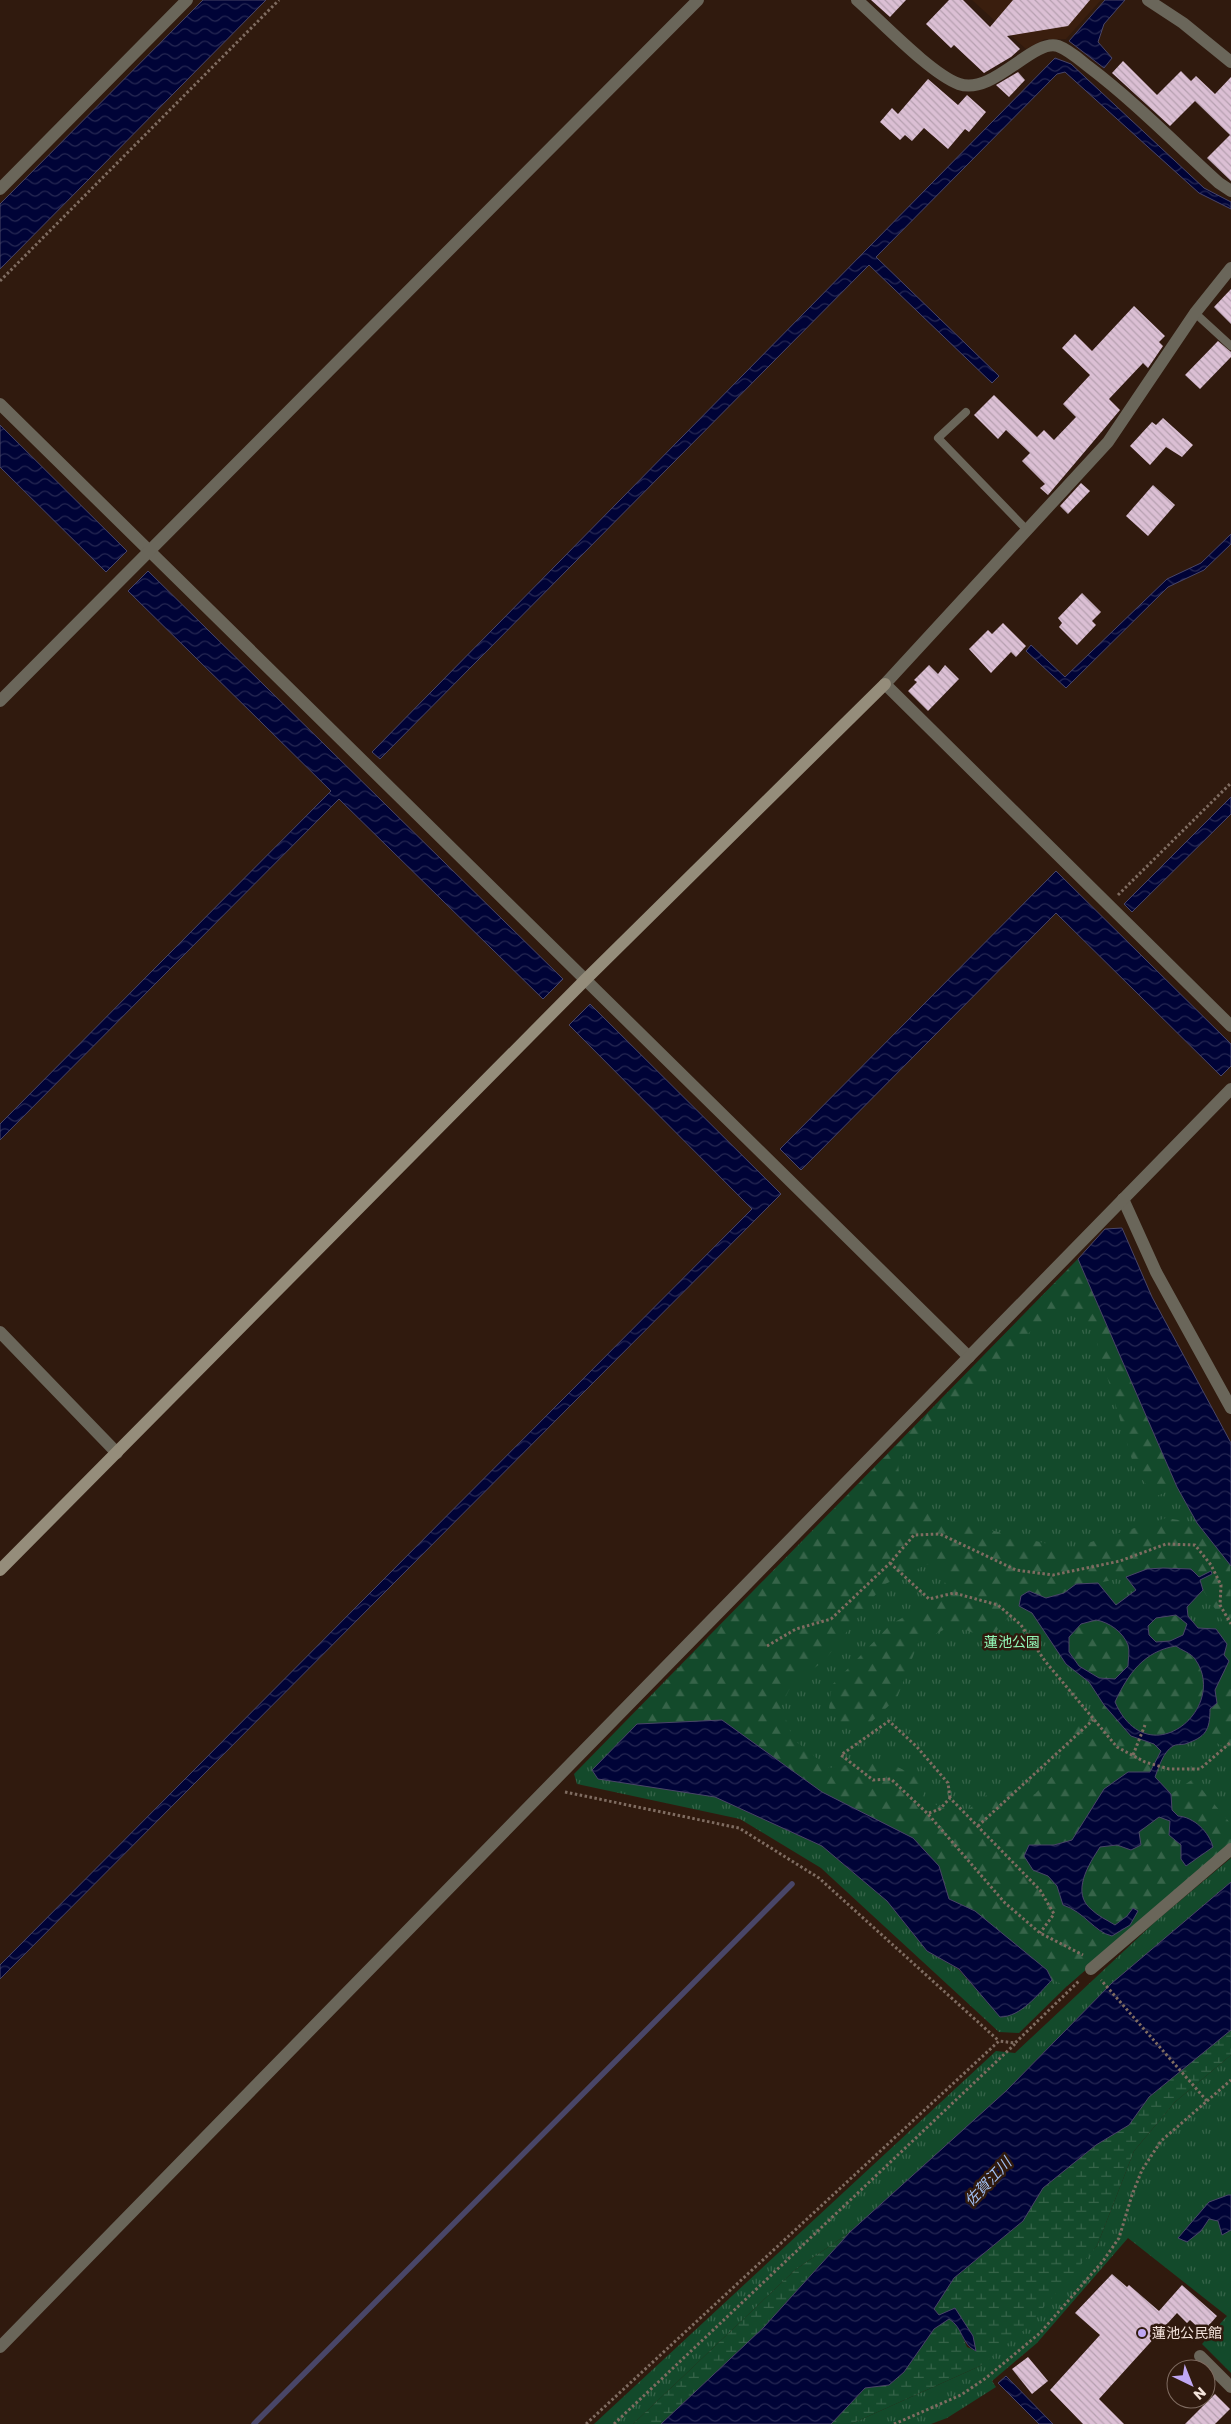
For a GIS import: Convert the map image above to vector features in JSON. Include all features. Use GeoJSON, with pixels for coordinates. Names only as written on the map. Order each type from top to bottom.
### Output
{"type":"FeatureCollection","features":[{"type":"Feature","properties":{"kind":"street"},"geometry":{"type":"LineString","coordinates":[[0,189],[187,0]]}},
{"type":"Feature","properties":{"kind":"street"},"geometry":{"type":"LineString","coordinates":[[0,701],[698,0]]}},
{"type":"Feature","properties":{"kind":"street"},"geometry":{"type":"LineString","coordinates":[[857,0],[934,69],[961,85],[979,84],[1004,73],[1043,46],[1056,45],[1066,50],[1103,77],[1219,183],[1231,190]]}},
{"type":"Feature","properties":{"kind":"street"},"geometry":{"type":"LineString","coordinates":[[1148,0],[1183,23],[1231,62]]}},
{"type":"Feature","properties":{"kind":"street"},"geometry":{"type":"LineString","coordinates":[[0,1570],[585,980],[885,684],[1108,442],[1194,313],[1231,268]]}},
{"type":"Feature","properties":{"kind":"street"},"geometry":{"type":"LineString","coordinates":[[0,404],[968,1357]]}},
{"type":"Feature","properties":{"kind":"street"},"geometry":{"type":"LineString","coordinates":[[885,684],[1231,1026]]}},
{"type":"Feature","properties":{"kind":"street"},"geometry":{"type":"LineString","coordinates":[[0,2347],[1231,1089]]}},
{"type":"Feature","properties":{"kind":"street"},"geometry":{"type":"LineString","coordinates":[[1122,1199],[1156,1272],[1231,1408]]}},
{"type":"Feature","properties":{"kind":"street"},"geometry":{"type":"LineString","coordinates":[[0,1332],[117,1453]]}},
{"type":"Feature","properties":{"kind":"street"},"geometry":{"type":"LineString","coordinates":[[1095,1973],[1231,1849]]}},
{"type":"Feature","properties":{"kind":"street"},"geometry":{"type":"LineString","coordinates":[[1200,2356],[1231,2387]]}},
{"type":"Feature","properties":{"kind":"lane"},"geometry":{"type":"LineString","coordinates":[[1194,313],[1231,346]]}},
{"type":"Feature","properties":{"kind":"lane"},"geometry":{"type":"LineString","coordinates":[[966,412],[938,438],[1026,530]]}},
{"type":"Feature","properties":{"kind":"path"},"geometry":{"type":"LineString","coordinates":[[0,281],[279,0]]}},
{"type":"Feature","properties":{"kind":"path"},"geometry":{"type":"LineString","coordinates":[[1108,905],[1231,782]]}},
{"type":"Feature","properties":{"kind":"path"},"geometry":{"type":"LineString","coordinates":[[767,1646],[796,1629],[832,1620],[890,1563],[914,1535],[940,1534],[1016,1570],[1053,1576],[1120,1560],[1166,1544],[1195,1545],[1211,1566],[1221,1585],[1220,1605],[1231,1624]]}},
{"type":"Feature","properties":{"kind":"path"},"geometry":{"type":"LineString","coordinates":[[890,1563],[929,1599],[954,1593],[998,1605],[1021,1625],[1045,1661],[1117,1747],[1145,1762],[1169,1769],[1200,1769],[1231,1742]]}},
{"type":"Feature","properties":{"kind":"path"},"geometry":{"type":"LineString","coordinates":[[978,1826],[1093,1720]]}},
{"type":"Feature","properties":{"kind":"path"},"geometry":{"type":"LineString","coordinates":[[1040,1933],[1054,1914],[1040,1890],[950,1798],[948,1783],[918,1747],[889,1721],[841,1755],[873,1780],[891,1779],[928,1814],[1005,1903],[1040,1933],[1084,1955],[1095,1973],[1206,2101]]}},
{"type":"Feature","properties":{"kind":"path"},"geometry":{"type":"LineString","coordinates":[[1133,1755],[1145,1725]]}},
{"type":"Feature","properties":{"kind":"path"},"geometry":{"type":"LineString","coordinates":[[547,1788],[738,1828],[819,1878],[999,2041],[1015,2043]]}},
{"type":"Feature","properties":{"kind":"path"},"geometry":{"type":"LineString","coordinates":[[928,1814],[940,1809],[950,1798]]}},
{"type":"Feature","properties":{"kind":"path"},"geometry":{"type":"LineString","coordinates":[[614,2424],[1015,2043],[1095,1973]]}},
{"type":"Feature","properties":{"kind":"path"},"geometry":{"type":"LineString","coordinates":[[586,2424],[999,2041]]}},
{"type":"Feature","properties":{"kind":"path"},"geometry":{"type":"LineString","coordinates":[[894,2424],[961,2395],[986,2378],[1040,2333],[1103,2261],[1119,2238],[1142,2170],[1161,2141],[1231,2080]]}},
{"type":"Feature","properties":{"kind":"shaded area"},"geometry":{"type":"Polygon","coordinates":[[[972,0],[1101,0],[1066,39],[1045,39],[1026,49],[972,0]]]}},
{"type":"Feature","properties":{"kind":"green space","name":"蓮池公園"},"geometry":{"type":"Polygon","coordinates":[[[1078,1259],[1177,1487],[1231,1566],[1231,1843],[1067,1986],[1019,2033],[999,2032],[821,1868],[740,1819],[577,1784],[574,1774],[1078,1259]],[[715,1797],[822,1846],[887,1901],[927,1951],[958,1969],[1000,2016],[939,1866],[715,1797]]]}},
{"type":"Feature","properties":{"kind":"green space"},"geometry":{"type":"Polygon","coordinates":[[[1078,1259],[1177,1487],[1157,1496],[1136,1473],[1092,1326],[1063,1311],[1033,1329],[898,1461],[900,1490],[932,1516],[1069,1549],[1166,1518],[1197,1523],[1230,1562],[1231,1618],[1224,1623],[1203,1590],[1200,1580],[1211,1574],[1199,1577],[1191,1569],[1147,1569],[1126,1577],[1098,1583],[1076,1584],[1064,1593],[1046,1598],[1021,1596],[1019,1606],[989,1639],[953,1625],[918,1643],[897,1698],[868,1725],[843,1725],[829,1708],[832,1685],[891,1624],[941,1597],[947,1574],[928,1564],[883,1585],[824,1661],[792,1684],[781,1706],[793,1739],[829,1768],[881,1759],[916,1776],[926,1800],[960,1816],[993,1790],[1035,1794],[1070,1758],[1069,1728],[1104,1705],[1131,1736],[1154,1744],[1161,1751],[1150,1772],[1128,1772],[1072,1840],[1054,1845],[1029,1845],[1033,1870],[1045,1876],[1053,1883],[1063,1905],[1071,1908],[1100,1930],[1112,1936],[1127,1916],[1115,1925],[1095,1912],[1086,1903],[1083,1895],[1082,1887],[1087,1870],[1100,1847],[1117,1845],[1131,1850],[1141,1846],[1139,1832],[1159,1817],[1170,1821],[1181,1845],[1181,1858],[1186,1866],[1178,1816],[1172,1810],[1171,1794],[1193,1779],[1231,1824],[1231,1843],[1067,1986],[1052,1980],[1047,1970],[975,1911],[949,1899],[939,1866],[913,1838],[822,1792],[722,1720],[637,1724],[635,1713],[1078,1259]]]}},
{"type":"Feature","properties":{"kind":"green space"},"geometry":{"type":"Polygon","coordinates":[[[1176,1615],[1187,1624],[1183,1635],[1170,1641],[1156,1642],[1149,1635],[1147,1626],[1156,1618],[1176,1615]]]}},
{"type":"Feature","properties":{"kind":"green space"},"geometry":{"type":"Polygon","coordinates":[[[1096,1620],[1115,1628],[1128,1645],[1128,1666],[1115,1679],[1099,1679],[1079,1666],[1069,1652],[1069,1637],[1081,1624],[1096,1620]]]}},
{"type":"Feature","properties":{"kind":"green space"},"geometry":{"type":"Polygon","coordinates":[[[1176,1646],[1194,1659],[1202,1678],[1201,1697],[1194,1713],[1180,1727],[1164,1734],[1146,1734],[1129,1724],[1115,1702],[1131,1673],[1138,1665],[1154,1653],[1176,1646]]]}},
{"type":"Feature","properties":{"kind":"green space"},"geometry":{"type":"Polygon","coordinates":[[[1231,1682],[1231,1746],[1228,1749],[1203,1736],[1210,1725],[1210,1709],[1217,1703],[1215,1690],[1231,1682]]]}},
{"type":"Feature","properties":{"kind":"green space"},"geometry":{"type":"Polygon","coordinates":[[[1231,1858],[1231,1882],[1112,1983],[1006,2091],[850,2232],[795,2270],[633,2424],[594,2424],[996,2051],[1015,2053],[1156,1921],[1231,1858]]]}},
{"type":"Feature","properties":{"kind":"green space"},"geometry":{"type":"Polygon","coordinates":[[[1231,2030],[1231,2055],[1175,2102],[1134,2151],[1097,2246],[1024,2330],[980,2366],[851,2424],[831,2424],[865,2388],[889,2385],[904,2372],[934,2329],[949,2318],[957,2324],[967,2347],[976,2351],[955,2309],[939,2315],[934,2309],[954,2278],[1023,2221],[1043,2188],[1096,2145],[1129,2125],[1149,2097],[1231,2030]]]}},
{"type":"Feature","properties":{"kind":"green space"},"geometry":{"type":"Polygon","coordinates":[[[1231,2055],[1231,2373],[1202,2344],[1227,2316],[1128,2238],[1037,2343],[992,2381],[996,2387],[947,2418],[931,2424],[851,2424],[980,2366],[1097,2246],[1134,2151],[1175,2102],[1231,2055]]]}},
{"type":"Feature","properties":{"kind":"green space"},"geometry":{"type":"Polygon","coordinates":[[[850,2232],[764,2327],[661,2424],[633,2424],[795,2270],[850,2232]]]}},
{"type":"Feature","properties":{"kind":"water"},"geometry":{"type":"Polygon","coordinates":[[[203,0],[266,0],[0,269],[0,204],[203,0]]]}},
{"type":"Feature","properties":{"kind":"water"},"geometry":{"type":"Polygon","coordinates":[[[1105,0],[1125,0],[1104,24],[1098,42],[1112,58],[1104,68],[1069,41],[1105,0]]]}},
{"type":"Feature","properties":{"kind":"water"},"geometry":{"type":"Polygon","coordinates":[[[1055,58],[1071,64],[1204,188],[1231,202],[1231,209],[1199,193],[1065,72],[1057,74],[876,257],[999,376],[992,383],[869,265],[380,759],[372,752],[1055,58]]]}},
{"type":"Feature","properties":{"kind":"water"},"geometry":{"type":"Polygon","coordinates":[[[0,425],[127,551],[106,572],[0,467],[0,425]]]}},
{"type":"Feature","properties":{"kind":"water"},"geometry":{"type":"Polygon","coordinates":[[[1231,534],[1231,544],[1204,570],[1168,587],[1066,688],[1026,651],[1031,645],[1065,677],[1167,579],[1201,563],[1231,534]]]}},
{"type":"Feature","properties":{"kind":"water"},"geometry":{"type":"Polygon","coordinates":[[[148,571],[563,979],[543,999],[339,799],[0,1140],[0,1124],[331,791],[128,591],[148,571]]]}},
{"type":"Feature","properties":{"kind":"water"},"geometry":{"type":"Polygon","coordinates":[[[1231,797],[1231,814],[1132,912],[1124,904],[1231,797]]]}},
{"type":"Feature","properties":{"kind":"water"},"geometry":{"type":"Polygon","coordinates":[[[1056,871],[1231,1044],[1231,1066],[1221,1076],[1056,913],[801,1170],[780,1149],[1056,871]]]}},
{"type":"Feature","properties":{"kind":"water"},"geometry":{"type":"Polygon","coordinates":[[[590,1004],[781,1194],[0,1979],[0,1965],[752,1209],[569,1025],[590,1004]]]}},
{"type":"Feature","properties":{"kind":"water"},"geometry":{"type":"Polygon","coordinates":[[[1122,1228],[1152,1297],[1231,1443],[1231,1566],[1197,1523],[1177,1487],[1078,1259],[1105,1229],[1122,1228]]]}},
{"type":"Feature","properties":{"kind":"water"},"geometry":{"type":"Polygon","coordinates":[[[1147,1569],[1191,1569],[1199,1577],[1211,1571],[1212,1574],[1200,1580],[1203,1590],[1187,1607],[1188,1616],[1198,1628],[1216,1629],[1227,1644],[1224,1655],[1229,1661],[1215,1690],[1217,1703],[1210,1709],[1208,1727],[1205,1732],[1198,1739],[1185,1744],[1174,1745],[1162,1760],[1155,1777],[1171,1794],[1172,1810],[1178,1816],[1190,1819],[1200,1826],[1208,1836],[1213,1847],[1186,1866],[1181,1859],[1181,1845],[1169,1835],[1170,1821],[1159,1817],[1139,1832],[1141,1845],[1131,1850],[1117,1845],[1100,1847],[1087,1870],[1082,1887],[1082,1895],[1086,1903],[1097,1914],[1115,1925],[1127,1916],[1133,1908],[1138,1911],[1130,1925],[1112,1936],[1100,1930],[1071,1908],[1063,1905],[1057,1886],[1048,1876],[1033,1870],[1024,1856],[1029,1845],[1054,1845],[1072,1840],[1104,1789],[1128,1772],[1150,1772],[1161,1751],[1154,1744],[1131,1736],[1104,1705],[1089,1682],[1066,1664],[1032,1613],[1019,1606],[1021,1596],[1029,1591],[1046,1598],[1064,1593],[1076,1584],[1098,1583],[1116,1605],[1136,1590],[1126,1577],[1147,1569]],[[1176,1615],[1156,1618],[1148,1626],[1149,1635],[1156,1642],[1170,1641],[1183,1635],[1187,1624],[1176,1615]],[[1096,1620],[1081,1624],[1069,1637],[1069,1652],[1079,1666],[1099,1678],[1115,1679],[1128,1666],[1129,1650],[1126,1640],[1115,1628],[1101,1621],[1096,1620]],[[1176,1646],[1155,1653],[1138,1665],[1115,1702],[1129,1724],[1146,1734],[1164,1734],[1180,1727],[1194,1714],[1202,1697],[1203,1678],[1195,1659],[1176,1646]]]}},
{"type":"Feature","properties":{"kind":"water"},"geometry":{"type":"Polygon","coordinates":[[[722,1720],[822,1792],[913,1838],[939,1866],[949,1899],[975,1911],[1047,1970],[1052,1980],[1022,2009],[1008,2016],[1000,2017],[959,1969],[927,1951],[887,1901],[822,1846],[715,1797],[598,1779],[592,1770],[637,1724],[722,1720]]]}},
{"type":"Feature","properties":{"kind":"water","name":"佐賀江川"},"geometry":{"type":"Polygon","coordinates":[[[1231,1882],[1231,2030],[1149,2097],[1129,2125],[1096,2145],[1043,2188],[1023,2221],[954,2278],[934,2309],[939,2315],[955,2308],[973,2336],[976,2351],[967,2344],[957,2326],[949,2319],[934,2329],[904,2372],[889,2385],[865,2388],[831,2424],[661,2424],[764,2327],[850,2232],[1006,2091],[1112,1983],[1231,1882]]]}},
{"type":"Feature","properties":{"kind":"water"},"geometry":{"type":"Polygon","coordinates":[[[1231,2195],[1231,2230],[1222,2235],[1218,2221],[1209,2219],[1201,2231],[1187,2242],[1178,2238],[1209,2202],[1231,2195]]]}},
{"type":"Feature","properties":{"kind":"water"},"geometry":{"type":"Polygon","coordinates":[[[1006,2376],[1053,2424],[1039,2424],[998,2383],[1006,2376]]]}},
{"type":"Feature","properties":{"kind":"building"},"geometry":{"type":"Polygon","coordinates":[[[871,0],[906,0],[890,17],[871,0]]]}},
{"type":"Feature","properties":{"kind":"building"},"geometry":{"type":"Polygon","coordinates":[[[949,0],[963,0],[990,27],[1013,0],[1090,0],[1068,26],[1007,36],[1020,49],[1011,57],[984,73],[954,45],[951,48],[926,24],[949,0]]]}},
{"type":"Feature","properties":{"kind":"building"},"geometry":{"type":"Polygon","coordinates":[[[1123,61],[1157,95],[1181,71],[1191,81],[1196,76],[1215,94],[1231,77],[1231,181],[1207,158],[1230,135],[1195,101],[1170,126],[1112,73],[1123,61]]]}},
{"type":"Feature","properties":{"kind":"building"},"geometry":{"type":"Polygon","coordinates":[[[1018,72],[1025,80],[1009,97],[996,85],[1018,72]]]}},
{"type":"Feature","properties":{"kind":"building"},"geometry":{"type":"Polygon","coordinates":[[[928,79],[958,105],[967,95],[986,112],[969,132],[965,129],[948,149],[924,128],[912,141],[905,135],[900,140],[880,122],[892,108],[898,114],[928,79]]]}},
{"type":"Feature","properties":{"kind":"building"},"geometry":{"type":"Polygon","coordinates":[[[1231,289],[1231,324],[1214,307],[1231,289]]]}},
{"type":"Feature","properties":{"kind":"building"},"geometry":{"type":"Polygon","coordinates":[[[1134,306],[1165,336],[1159,342],[1163,346],[1148,368],[1143,363],[1109,399],[1120,410],[1048,495],[1040,488],[1045,484],[1022,461],[1030,453],[1006,430],[998,439],[974,415],[994,395],[1037,437],[1044,430],[1054,440],[1076,417],[1063,404],[1090,375],[1062,348],[1075,334],[1092,351],[1134,306]]]}},
{"type":"Feature","properties":{"kind":"building"},"geometry":{"type":"Polygon","coordinates":[[[1218,341],[1231,352],[1231,357],[1200,389],[1185,375],[1218,341]]]}},
{"type":"Feature","properties":{"kind":"building"},"geometry":{"type":"Polygon","coordinates":[[[1163,418],[1193,445],[1182,457],[1166,447],[1150,465],[1130,446],[1152,422],[1156,425],[1163,418]]]}},
{"type":"Feature","properties":{"kind":"building"},"geometry":{"type":"Polygon","coordinates":[[[1081,483],[1090,491],[1068,514],[1060,506],[1081,483]]]}},
{"type":"Feature","properties":{"kind":"building"},"geometry":{"type":"Polygon","coordinates":[[[1153,485],[1175,505],[1148,536],[1126,516],[1153,485]]]}},
{"type":"Feature","properties":{"kind":"building"},"geometry":{"type":"Polygon","coordinates":[[[1082,593],[1101,612],[1092,621],[1096,625],[1077,645],[1059,627],[1062,623],[1058,618],[1082,593]]]}},
{"type":"Feature","properties":{"kind":"building"},"geometry":{"type":"Polygon","coordinates":[[[1003,623],[1026,646],[1016,657],[1011,652],[991,673],[969,649],[988,630],[992,634],[1003,623]]]}},
{"type":"Feature","properties":{"kind":"building"},"geometry":{"type":"Polygon","coordinates":[[[929,665],[938,674],[945,665],[959,679],[928,711],[908,691],[917,682],[914,680],[929,665]]]}},
{"type":"Feature","properties":{"kind":"building"},"geometry":{"type":"Polygon","coordinates":[[[1112,2274],[1127,2287],[1129,2285],[1159,2311],[1182,2285],[1217,2316],[1203,2332],[1190,2320],[1187,2323],[1177,2313],[1099,2399],[1124,2424],[1083,2424],[1050,2390],[1100,2335],[1075,2313],[1112,2274]]]}},
{"type":"Feature","properties":{"kind":"building"},"geometry":{"type":"Polygon","coordinates":[[[1028,2357],[1048,2381],[1032,2394],[1012,2369],[1028,2357]]]}},
{"type":"Feature","properties":{"kind":"building"},"geometry":{"type":"Polygon","coordinates":[[[1216,2395],[1230,2409],[1215,2424],[1185,2424],[1200,2409],[1216,2409],[1216,2395]]]}},
{"type":"Feature","properties":{"kind":"waterway"},"geometry":{"type":"LineString","coordinates":[[254,2424],[792,1884]]}},
{"type":"Feature","properties":{"kind":"place","name":"蓮池公民館"},"geometry":{"type":"Point","coordinates":[1142,2333]}}]}
